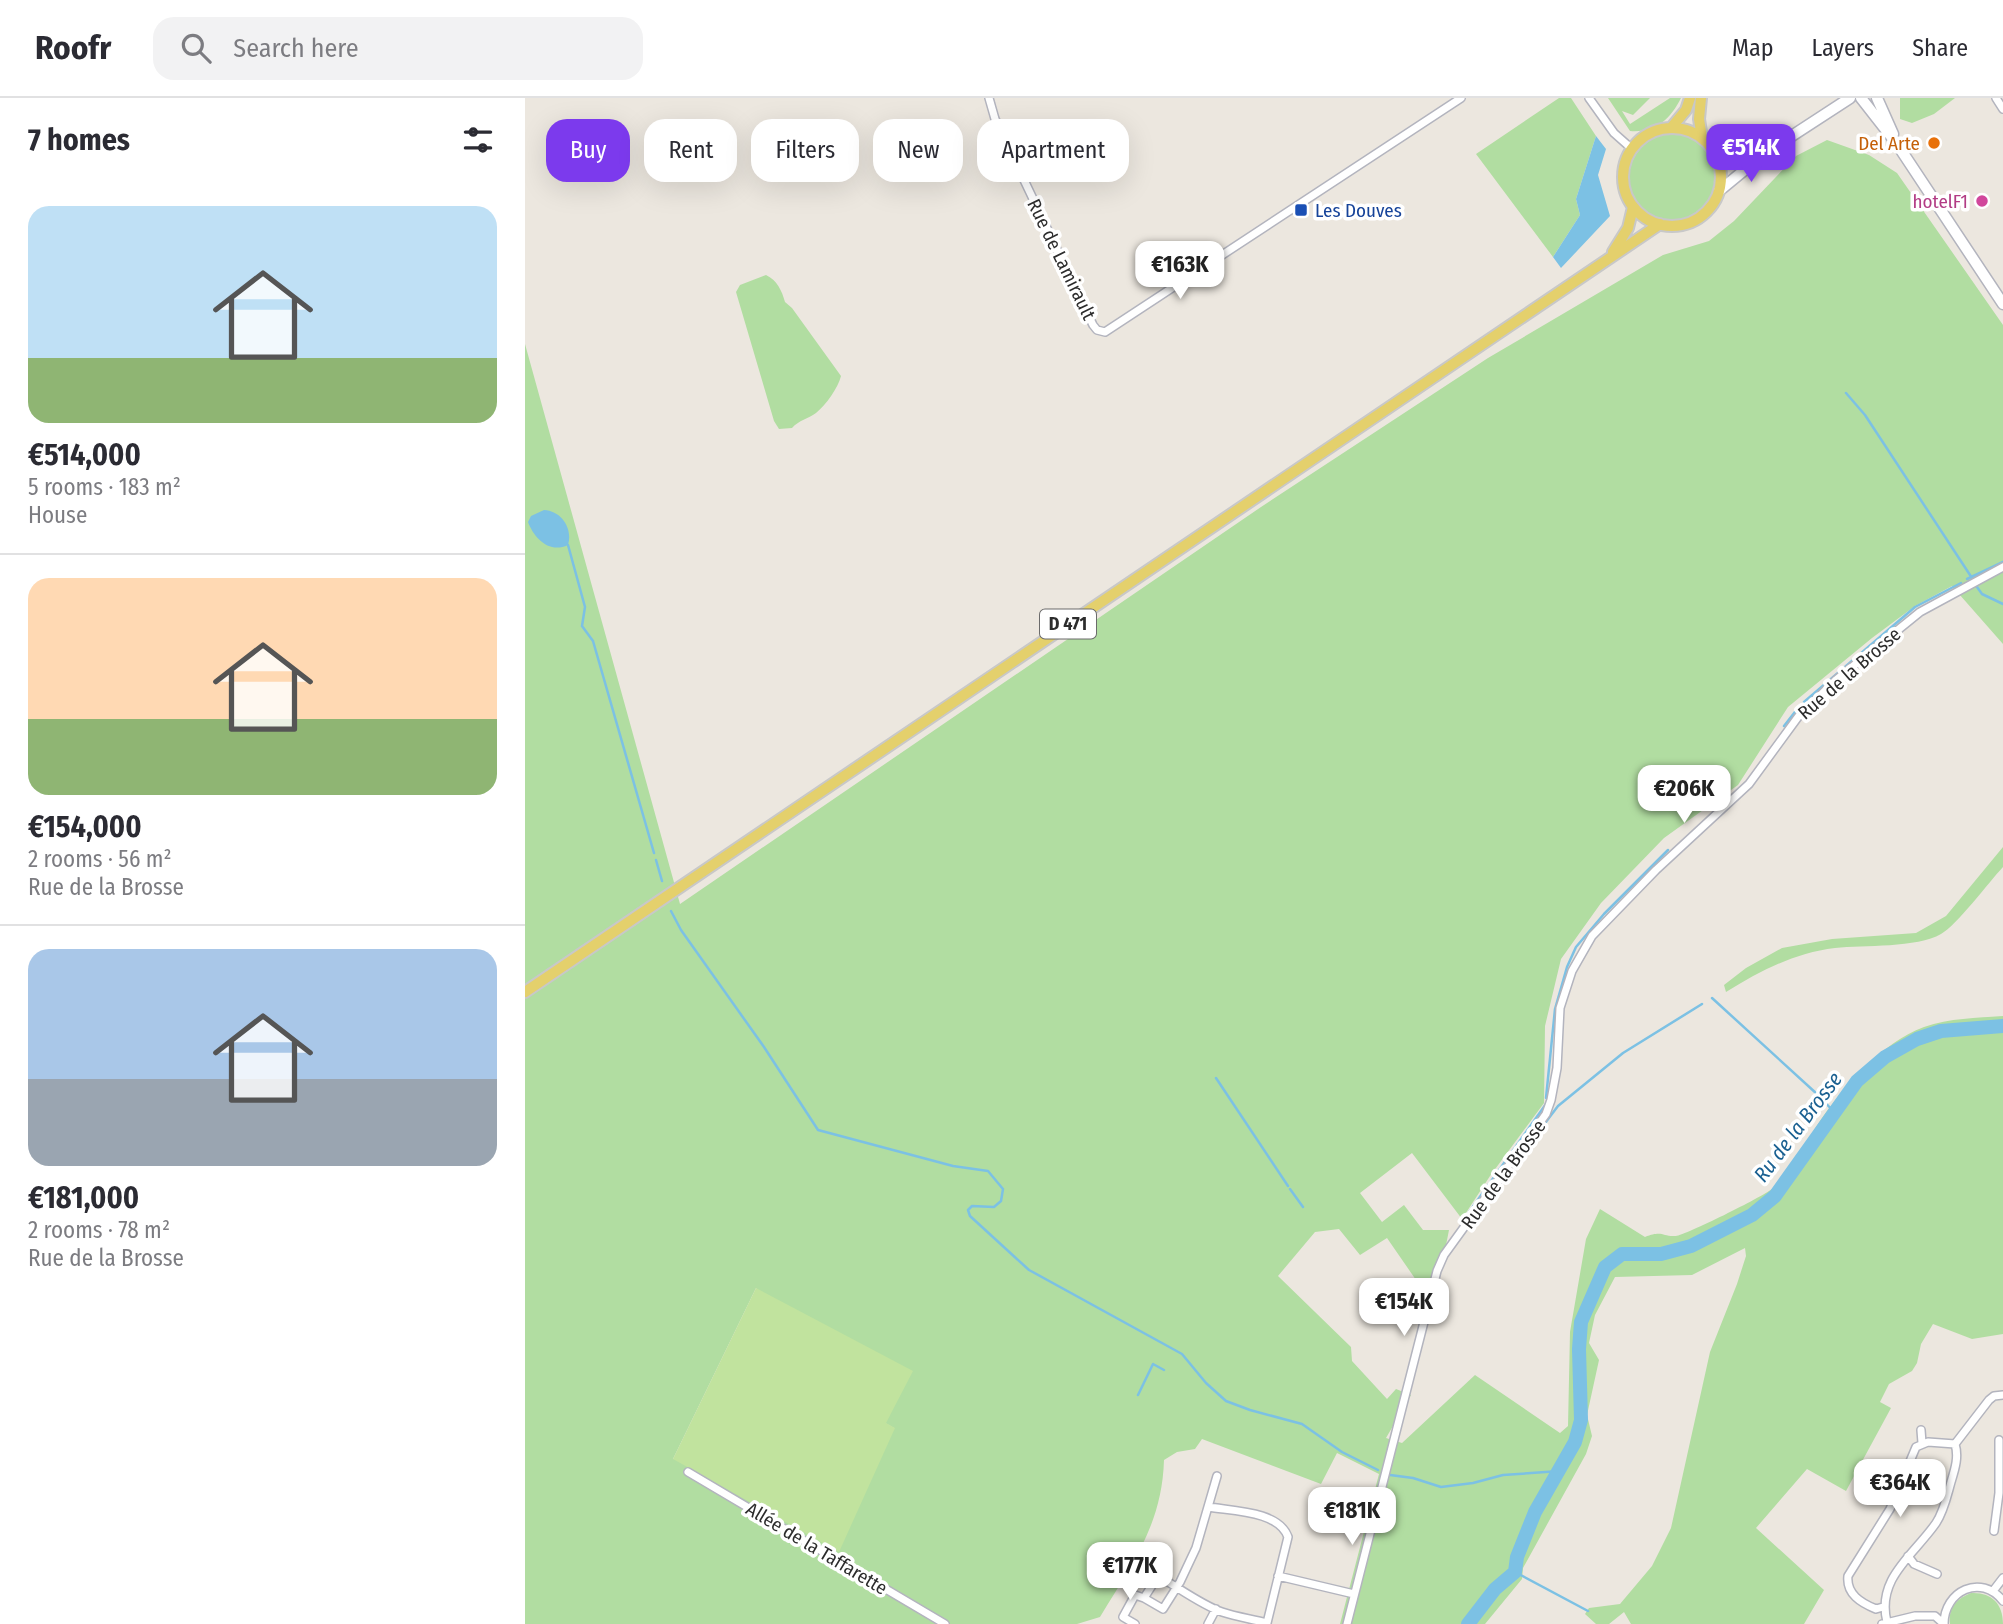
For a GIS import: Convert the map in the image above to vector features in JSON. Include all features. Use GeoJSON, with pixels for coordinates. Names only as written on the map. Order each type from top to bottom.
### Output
{"type":"FeatureCollection","features":[{"type":"Feature","properties":{"kind":"main road"},"geometry":{"type":"LineString","coordinates":[[1671,128],[1686,110],[1690,98]]}},
{"type":"Feature","properties":{"kind":"main road"},"geometry":{"type":"LineString","coordinates":[[1701,98],[1699,119],[1702,138]]}},
{"type":"Feature","properties":{"kind":"main road"},"geometry":{"type":"LineString","coordinates":[[1877,98],[1897,144]]}},
{"type":"Feature","properties":{"kind":"main road"},"geometry":{"type":"LineString","coordinates":[[1719,191],[1720,167],[1716,156],[1702,138],[1687,130],[1671,128],[1645,136],[1632,149],[1625,163],[1623,178],[1633,207],[1645,218],[1675,226],[1702,215],[1719,191],[1764,154],[1846,101],[1864,103],[1897,144],[2003,304]]}},
{"type":"Feature","properties":{"kind":"main road"},"geometry":{"type":"LineString","coordinates":[[1716,156],[1741,161],[1764,154]]}},
{"type":"Feature","properties":{"kind":"main road","name":"D 471"},"geometry":{"type":"LineString","coordinates":[[1611,256],[1628,228],[1633,207]]}},
{"type":"Feature","properties":{"kind":"main road","name":"D 471"},"geometry":{"type":"LineString","coordinates":[[525,992],[1660,224]]}},
{"type":"Feature","properties":{"kind":"street","name":"Rue de Lamirault"},"geometry":{"type":"LineString","coordinates":[[989,98],[995,119],[1093,325],[1097,330],[1105,332],[1461,98]]}},
{"type":"Feature","properties":{"kind":"street"},"geometry":{"type":"LineString","coordinates":[[1590,98],[1614,134],[1632,149]]}},
{"type":"Feature","properties":{"kind":"street"},"geometry":{"type":"LineString","coordinates":[[1996,98],[2003,109]]}},
{"type":"Feature","properties":{"kind":"street","name":"Rue de la Brosse"},"geometry":{"type":"LineString","coordinates":[[1347,1624],[1437,1271],[1444,1255],[1546,1114],[1557,1068],[1560,1009],[1572,971],[1592,936],[1655,870],[1749,784],[1798,717],[1836,680],[1920,612],[2003,567]]}},
{"type":"Feature","properties":{"kind":"street"},"geometry":{"type":"LineString","coordinates":[[2003,1395],[1989,1400],[1955,1444],[1957,1458],[1944,1509],[1893,1577],[1883,1607],[1884,1623],[1915,1616],[1935,1616],[1944,1624],[1948,1605],[1962,1590],[1983,1587],[1993,1591],[2003,1601]]}},
{"type":"Feature","properties":{"kind":"street"},"geometry":{"type":"LineString","coordinates":[[1921,1430],[1922,1443]]}},
{"type":"Feature","properties":{"kind":"street"},"geometry":{"type":"LineString","coordinates":[[1993,1531],[2001,1491],[2000,1440]]}},
{"type":"Feature","properties":{"kind":"street"},"geometry":{"type":"LineString","coordinates":[[1883,1607],[1876,1609],[1854,1597],[1847,1583],[1848,1576],[1890,1509],[1916,1447],[1922,1443],[1955,1444]]}},
{"type":"Feature","properties":{"kind":"street","name":"Allée de la Taffarette"},"geometry":{"type":"LineString","coordinates":[[688,1472],[946,1624]]}},
{"type":"Feature","properties":{"kind":"street"},"geometry":{"type":"LineString","coordinates":[[1135,1624],[1123,1617],[1135,1595],[1163,1609],[1177,1587],[1196,1548],[1217,1476]]}},
{"type":"Feature","properties":{"kind":"street"},"geometry":{"type":"LineString","coordinates":[[1144,1598],[1157,1576],[1216,1609],[1266,1623],[1288,1537],[1286,1531],[1265,1517],[1209,1507]]}},
{"type":"Feature","properties":{"kind":"street"},"geometry":{"type":"LineString","coordinates":[[1907,1556],[1914,1564],[1937,1574]]}},
{"type":"Feature","properties":{"kind":"street"},"geometry":{"type":"LineString","coordinates":[[1278,1576],[1355,1594]]}},
{"type":"Feature","properties":{"kind":"street"},"geometry":{"type":"LineString","coordinates":[[1993,1591],[2003,1578]]}},
{"type":"Feature","properties":{"kind":"street"},"geometry":{"type":"LineString","coordinates":[[1208,1624],[1216,1609]]}},
{"type":"Feature","properties":{"kind":"green space"},"geometry":{"type":"Polygon","coordinates":[[[1559,98],[1571,98],[1596,136],[1576,199],[1580,215],[1553,257],[1476,154],[1559,98]]]}},
{"type":"Feature","properties":{"kind":"green space"},"geometry":{"type":"Polygon","coordinates":[[[1608,98],[1650,98],[1633,115],[1622,111],[1630,124],[1670,98],[1681,98],[1661,124],[1647,130],[1630,131],[1608,98]]]}},
{"type":"Feature","properties":{"kind":"green space"},"geometry":{"type":"Polygon","coordinates":[[[1900,98],[1955,98],[1934,114],[1912,123],[1900,119],[1900,98]]]}},
{"type":"Feature","properties":{"kind":"green space"},"geometry":{"type":"Polygon","coordinates":[[[1673,134],[1690,138],[1704,147],[1713,161],[1717,178],[1713,195],[1704,209],[1690,218],[1673,222],[1656,218],[1642,209],[1633,195],[1629,178],[1633,161],[1642,147],[1656,138],[1673,134]]]}},
{"type":"Feature","properties":{"kind":"green space"},"geometry":{"type":"Polygon","coordinates":[[[1827,140],[1869,155],[1897,173],[2003,325],[2003,644],[1952,586],[1915,606],[1788,707],[1738,785],[1664,838],[1601,903],[1561,959],[1545,1026],[1544,1103],[1462,1219],[1412,1153],[1360,1193],[1382,1222],[1404,1205],[1423,1230],[1449,1230],[1434,1306],[1387,1238],[1360,1255],[1339,1229],[1315,1232],[1278,1276],[1351,1347],[1352,1361],[1387,1399],[1396,1389],[1411,1395],[1386,1438],[1402,1443],[1475,1375],[1560,1433],[1568,1426],[1570,1332],[1586,1239],[1600,1209],[1645,1237],[1659,1234],[1676,1236],[1708,1223],[1772,1189],[1792,1167],[1839,1095],[1864,1068],[1893,1044],[1908,1034],[1934,1024],[2003,1016],[2003,1334],[1972,1339],[1933,1324],[1921,1344],[1917,1363],[1912,1371],[1889,1384],[1880,1402],[1891,1408],[1846,1491],[1807,1469],[1756,1528],[1824,1590],[1804,1624],[1631,1624],[1624,1612],[1609,1624],[1596,1624],[1585,1614],[1589,1608],[1620,1604],[1652,1566],[1671,1528],[1710,1352],[1737,1284],[1746,1256],[1745,1248],[1692,1275],[1615,1277],[1595,1315],[1589,1343],[1599,1360],[1587,1415],[1592,1436],[1586,1454],[1523,1568],[1522,1579],[1485,1624],[1340,1624],[1379,1474],[1337,1453],[1321,1484],[1202,1439],[1195,1449],[1177,1452],[1164,1460],[1158,1504],[1134,1561],[1100,1617],[1077,1624],[525,1624],[525,344],[680,904],[1261,507],[1488,358],[1663,255],[1709,241],[1734,221],[1796,156],[1827,140]],[[756,1288],[673,1459],[886,1445],[894,1428],[885,1423],[756,1288]]]}},
{"type":"Feature","properties":{"kind":"green space"},"geometry":{"type":"Polygon","coordinates":[[[766,275],[776,283],[785,302],[841,376],[824,406],[792,428],[779,429],[774,421],[736,292],[740,285],[766,275]]]}},
{"type":"Feature","properties":{"kind":"green space"},"geometry":{"type":"Polygon","coordinates":[[[2003,847],[2003,867],[1964,913],[1941,934],[1905,944],[1835,948],[1805,954],[1765,970],[1726,992],[1724,985],[1746,968],[1782,948],[1832,939],[1916,933],[1946,916],[2003,847]]]}},
{"type":"Feature","properties":{"kind":"green space"},"geometry":{"type":"Polygon","coordinates":[[[756,1288],[913,1371],[886,1423],[895,1428],[839,1552],[673,1459],[756,1288]]]}},
{"type":"Feature","properties":{"kind":"green space"},"geometry":{"type":"Polygon","coordinates":[[[1971,1593],[1984,1594],[1995,1600],[2001,1610],[2003,1624],[1950,1624],[1950,1613],[1954,1605],[1971,1593]]]}},
{"type":"Feature","properties":{"kind":"water"},"geometry":{"type":"Polygon","coordinates":[[[1596,136],[1606,149],[1598,175],[1610,216],[1561,268],[1553,257],[1580,215],[1576,199],[1596,136]]]}},
{"type":"Feature","properties":{"kind":"water"},"geometry":{"type":"Polygon","coordinates":[[[544,510],[556,514],[565,522],[569,533],[568,545],[549,546],[534,534],[528,522],[531,516],[544,510]]]}},
{"type":"Feature","properties":{"kind":"waterway"},"geometry":{"type":"LineString","coordinates":[[1846,393],[1865,415],[1972,578]]}},
{"type":"Feature","properties":{"kind":"waterway"},"geometry":{"type":"LineString","coordinates":[[568,545],[585,607],[582,626],[593,641],[654,853]]}},
{"type":"Feature","properties":{"kind":"waterway"},"geometry":{"type":"LineString","coordinates":[[1967,579],[2003,562]]}},
{"type":"Feature","properties":{"kind":"waterway"},"geometry":{"type":"LineString","coordinates":[[1804,702],[1915,607],[1961,583]]}},
{"type":"Feature","properties":{"kind":"waterway"},"geometry":{"type":"LineString","coordinates":[[1977,587],[1982,594],[2003,604]]}},
{"type":"Feature","properties":{"kind":"waterway"},"geometry":{"type":"LineString","coordinates":[[1784,726],[1798,708]]}},
{"type":"Feature","properties":{"kind":"waterway"},"geometry":{"type":"LineString","coordinates":[[1546,1098],[1555,1009],[1567,967],[1576,947],[1604,914],[1668,850]]}},
{"type":"Feature","properties":{"kind":"waterway"},"geometry":{"type":"LineString","coordinates":[[656,860],[662,881]]}},
{"type":"Feature","properties":{"kind":"waterway"},"geometry":{"type":"LineString","coordinates":[[671,911],[681,930],[764,1047],[818,1130],[953,1166],[988,1171],[1003,1189],[1001,1201],[994,1207],[972,1206],[968,1210],[970,1216],[1029,1270],[1182,1354],[1206,1383],[1226,1401],[1302,1424],[1342,1452],[1378,1470]]}},
{"type":"Feature","properties":{"kind":"waterway"},"geometry":{"type":"LineString","coordinates":[[1712,998],[1817,1094]]}},
{"type":"Feature","properties":{"kind":"waterway"},"geometry":{"type":"LineString","coordinates":[[1536,1135],[1558,1106],[1623,1053],[1702,1004]]}},
{"type":"Feature","properties":{"kind":"waterway","name":"Ru de la Brosse"},"geometry":{"type":"LineString","coordinates":[[1468,1624],[1495,1589],[1515,1572],[1517,1557],[1535,1512],[1575,1442],[1581,1420],[1581,1322],[1605,1267],[1622,1254],[1661,1254],[1691,1246],[1752,1215],[1775,1196],[1857,1081],[1885,1057],[1917,1039],[1941,1031],[2003,1026]]}},
{"type":"Feature","properties":{"kind":"waterway"},"geometry":{"type":"LineString","coordinates":[[1216,1078],[1288,1186]]}},
{"type":"Feature","properties":{"kind":"waterway"},"geometry":{"type":"LineString","coordinates":[[1819,1096],[1835,1113]]}},
{"type":"Feature","properties":{"kind":"waterway"},"geometry":{"type":"LineString","coordinates":[[1467,1215],[1546,1104]]}},
{"type":"Feature","properties":{"kind":"waterway"},"geometry":{"type":"LineString","coordinates":[[1290,1189],[1303,1207]]}},
{"type":"Feature","properties":{"kind":"waterway"},"geometry":{"type":"LineString","coordinates":[[1138,1395],[1153,1364],[1164,1370]]}},
{"type":"Feature","properties":{"kind":"waterway"},"geometry":{"type":"LineString","coordinates":[[1390,1475],[1413,1478],[1441,1487],[1473,1483],[1503,1475],[1560,1471]]}},
{"type":"Feature","properties":{"kind":"waterway"},"geometry":{"type":"LineString","coordinates":[[1515,1572],[1588,1611]]}},
{"type":"Feature","properties":{"kind":"place","name":"Del Arte"},"geometry":{"type":"Point","coordinates":[1934,143]}},
{"type":"Feature","properties":{"kind":"place","name":"hotelF1"},"geometry":{"type":"Point","coordinates":[1982,201]}},
{"type":"Feature","properties":{"kind":"place","name":"Les Douves"},"geometry":{"type":"Point","coordinates":[1301,210]}}]}
